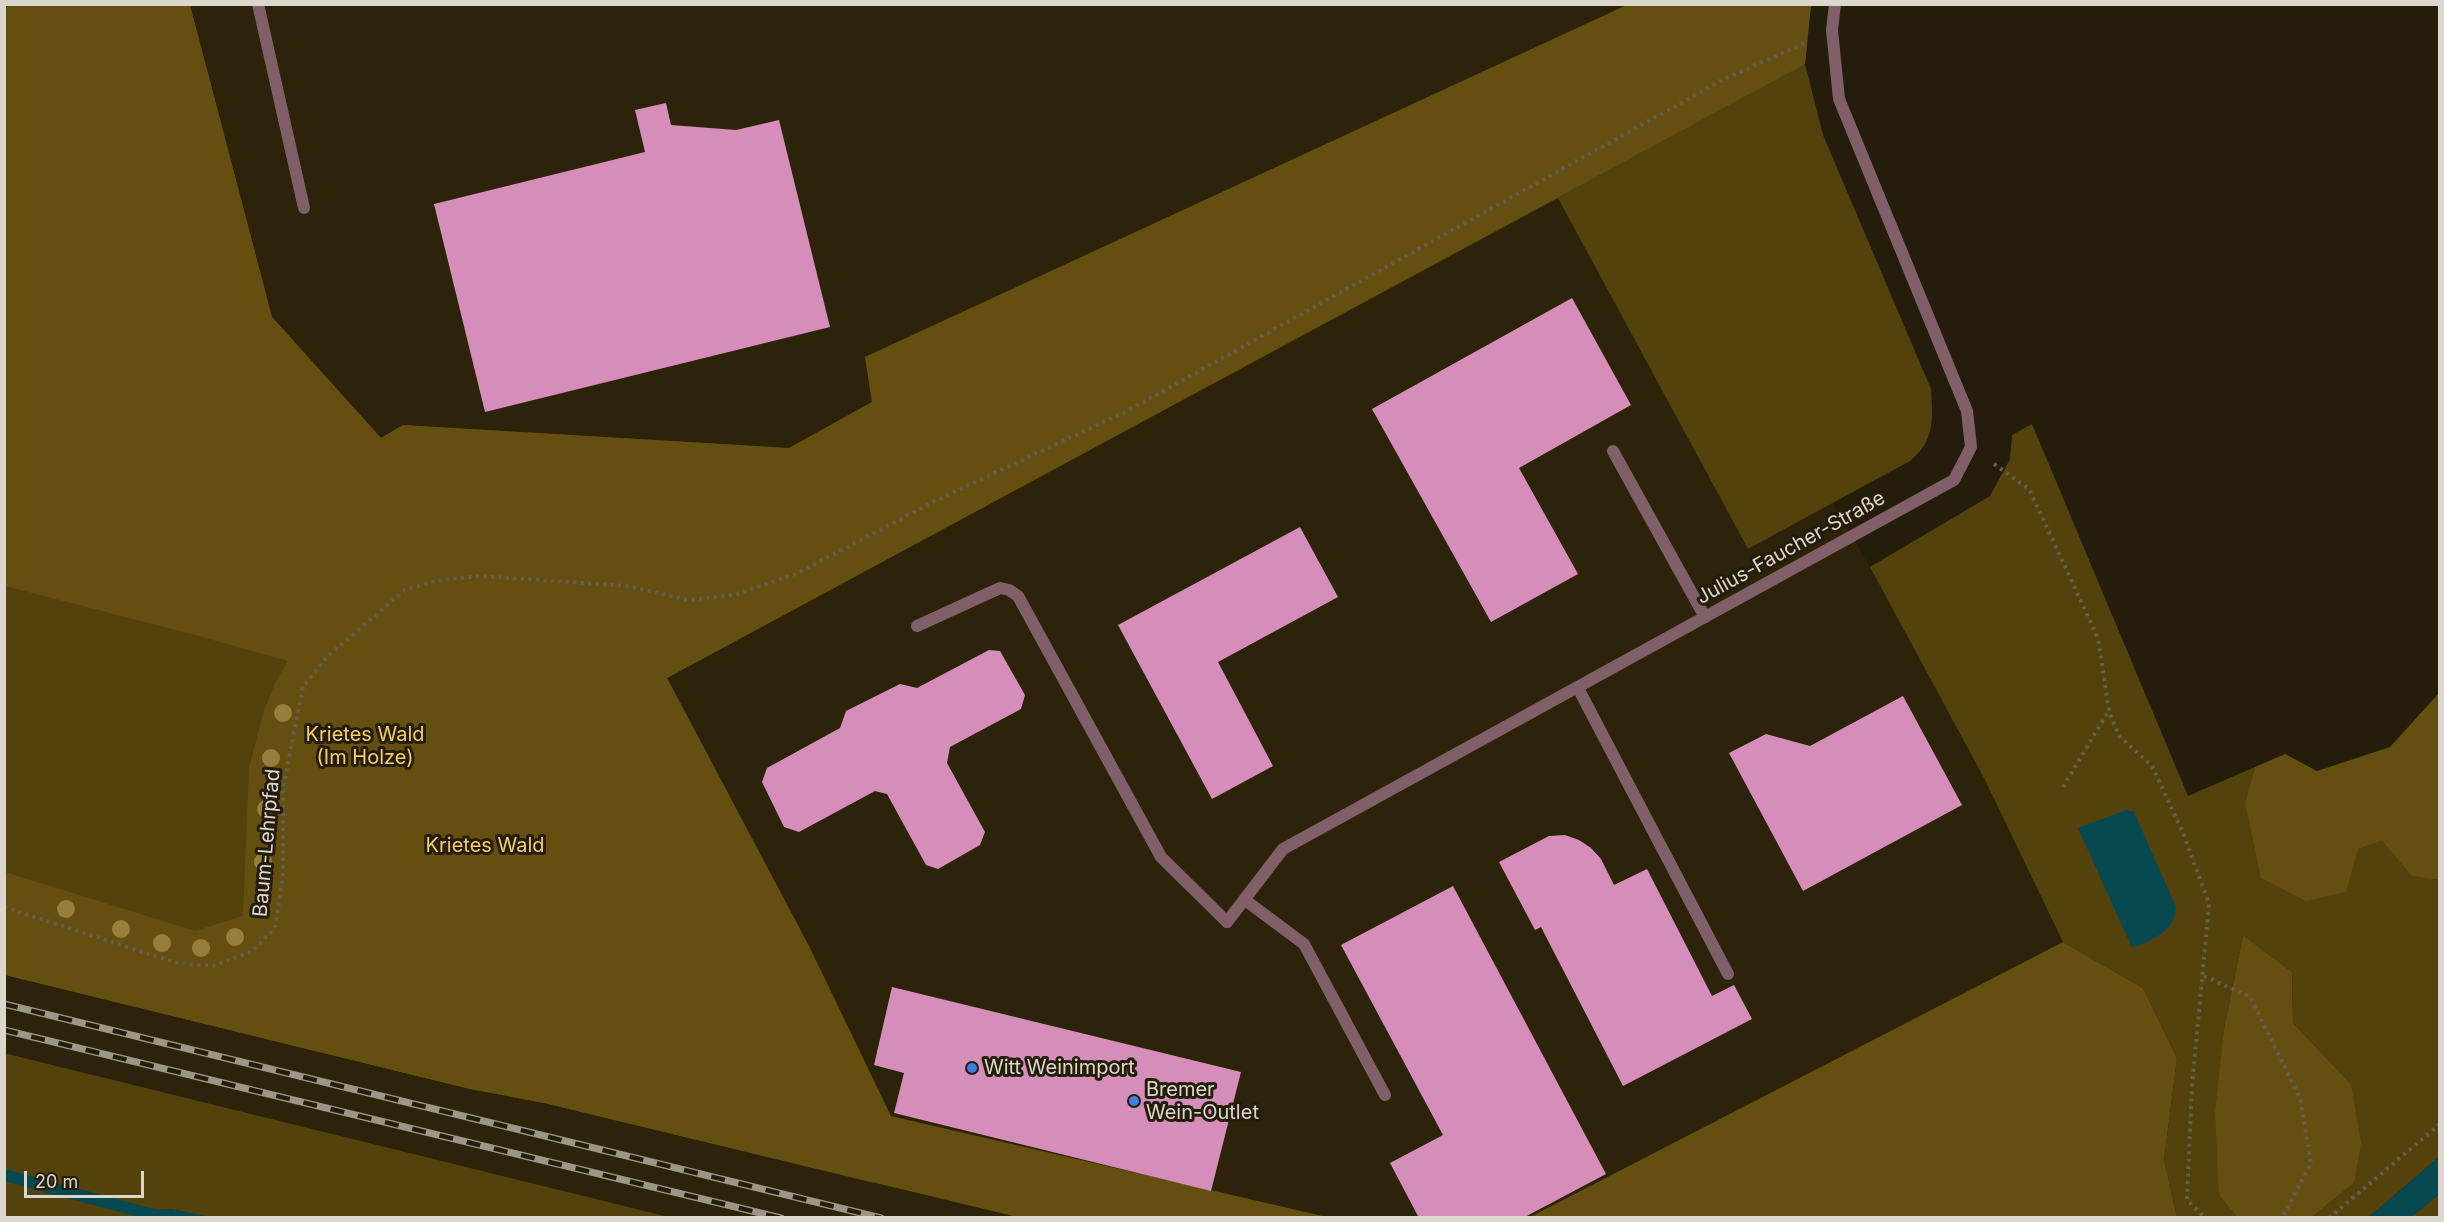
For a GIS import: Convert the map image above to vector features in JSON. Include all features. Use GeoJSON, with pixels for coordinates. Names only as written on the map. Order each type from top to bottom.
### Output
{"type":"FeatureCollection","features":[{"type":"Feature","properties":{"kind":"street"},"geometry":{"type":"LineString","coordinates":[[258,4],[304,208]]}},
{"type":"Feature","properties":{"kind":"street"},"geometry":{"type":"LineString","coordinates":[[1835,4],[1832,30],[1839,99],[1967,411],[1971,447]]}},
{"type":"Feature","properties":{"kind":"street","name":"Julius-Faucher-Straße"},"geometry":{"type":"LineString","coordinates":[[917,626],[1000,588],[1009,590],[1018,596],[1161,856],[1227,922],[1283,849],[1954,480],[1971,447]]}},
{"type":"Feature","properties":{"kind":"street"},"geometry":{"type":"LineString","coordinates":[[1613,451],[1706,617]]}},
{"type":"Feature","properties":{"kind":"street"},"geometry":{"type":"LineString","coordinates":[[1578,688],[1728,974]]}},
{"type":"Feature","properties":{"kind":"street"},"geometry":{"type":"LineString","coordinates":[[1245,900],[1304,944],[1384,1095]]}},
{"type":"Feature","properties":{"kind":"path","name":"Baum-Lehrpfad"},"geometry":{"type":"LineString","coordinates":[[4,907],[177,963],[213,966],[251,952],[275,928],[283,875],[283,788],[303,686],[328,656],[405,590],[435,581],[480,576],[627,586],[688,600],[734,595],[795,574],[937,500],[1129,410],[1724,79],[1832,30]]}},
{"type":"Feature","properties":{"kind":"path"},"geometry":{"type":"LineString","coordinates":[[1971,447],[2029,489],[2098,638],[2109,711],[2119,736],[2152,766],[2183,833],[2209,904],[2193,1086],[2187,1200],[2205,1218]]}},
{"type":"Feature","properties":{"kind":"path"},"geometry":{"type":"LineString","coordinates":[[2063,787],[2109,711]]}},
{"type":"Feature","properties":{"kind":"path"},"geometry":{"type":"LineString","coordinates":[[2204,976],[2250,997],[2300,1098],[2311,1163],[2282,1218]]}},
{"type":"Feature","properties":{"kind":"path"},"geometry":{"type":"LineString","coordinates":[[2329,1218],[2439,1124]]}},
{"type":"Feature","properties":{"kind":"shaded area"},"geometry":{"type":"Polygon","coordinates":[[[190,5],[1627,5],[865,357],[872,402],[789,448],[404,425],[381,438],[272,317],[190,5]]]}},
{"type":"Feature","properties":{"kind":"shaded area"},"geometry":{"type":"Polygon","coordinates":[[[1558,197],[1748,549],[1833,503],[1985,780],[2063,942],[1530,1217],[1327,1217],[891,1116],[811,950],[667,678],[1558,197]]]}},
{"type":"Feature","properties":{"kind":"shaded area"},"geometry":{"type":"Polygon","coordinates":[[[4,975],[470,1089],[544,1103],[1017,1217],[669,1217],[5,1053],[4,975]]]}},
{"type":"Feature","properties":{"kind":"green space","name":"Krietes Wald"},"geometry":{"type":"Polygon","coordinates":[[[5,5],[190,5],[272,317],[381,438],[403,425],[789,448],[872,402],[865,357],[1627,5],[1811,5],[1805,64],[1823,135],[1931,389],[1931,429],[1924,445],[1910,461],[1748,549],[1558,198],[667,678],[811,950],[874,1183],[544,1103],[470,1089],[5,975],[5,5]]]}},
{"type":"Feature","properties":{"kind":"green space","name":"Krietes Wald"},"geometry":{"type":"Polygon","coordinates":[[[5,5],[190,5],[272,317],[381,438],[403,425],[789,448],[872,402],[865,357],[1627,5],[1811,5],[1805,64],[667,678],[811,950],[891,1116],[1327,1217],[1017,1217],[544,1103],[470,1089],[5,975],[5,872],[195,931],[243,916],[249,768],[263,714],[275,683],[288,661],[5,586],[5,5]]]}},
{"type":"Feature","properties":{"kind":"green space"},"geometry":{"type":"Polygon","coordinates":[[[2032,424],[2188,796],[2255,767],[2245,802],[2358,849],[2382,841],[2412,875],[2439,880],[2439,1157],[2369,1217],[2312,1217],[2354,1183],[2351,1084],[2293,1023],[2292,972],[2243,935],[2224,1029],[2219,1195],[2237,1217],[2177,1217],[2164,1160],[2177,1058],[2143,988],[2063,942],[1985,780],[1870,567],[1990,496],[2010,459],[2012,435],[2032,424]]]}},
{"type":"Feature","properties":{"kind":"green space"},"geometry":{"type":"Polygon","coordinates":[[[2439,693],[2439,880],[2412,876],[2382,841],[2358,849],[2346,892],[2306,901],[2261,878],[2245,802],[2255,767],[2285,754],[2317,771],[2390,747],[2439,693]]]}},
{"type":"Feature","properties":{"kind":"green space"},"geometry":{"type":"Polygon","coordinates":[[[2243,935],[2292,972],[2293,1023],[2351,1084],[2361,1143],[2354,1183],[2312,1217],[2237,1217],[2219,1195],[2215,1113],[2224,1029],[2243,935]]]}},
{"type":"Feature","properties":{"kind":"green space"},"geometry":{"type":"Polygon","coordinates":[[[2063,942],[2143,988],[2177,1058],[2164,1160],[2177,1217],[1530,1217],[2063,942]]]}},
{"type":"Feature","properties":{"kind":"green space"},"geometry":{"type":"Polygon","coordinates":[[[4,1053],[669,1217],[212,1218],[170,1209],[144,1211],[154,1218],[5,1217],[4,1053]]]}},
{"type":"Feature","properties":{"kind":"green space"},"geometry":{"type":"Polygon","coordinates":[[[2439,1194],[2439,1217],[2411,1217],[2439,1194]]]}},
{"type":"Feature","properties":{"kind":"water"},"geometry":{"type":"Polygon","coordinates":[[[2126,810],[2134,812],[2176,907],[2175,916],[2167,929],[2132,948],[2078,828],[2126,810]]]}},
{"type":"Feature","properties":{"kind":"water"},"geometry":{"type":"Polygon","coordinates":[[[2439,1157],[2439,1194],[2411,1217],[2369,1217],[2439,1157]]]}},
{"type":"Feature","properties":{"kind":"water"},"geometry":{"type":"Polygon","coordinates":[[[170,1209],[212,1217],[154,1217],[143,1211],[170,1209]]]}},
{"type":"Feature","properties":{"kind":"building"},"geometry":{"type":"Polygon","coordinates":[[[666,103],[671,125],[736,130],[779,120],[830,327],[485,412],[434,204],[645,152],[635,110],[666,103]]]}},
{"type":"Feature","properties":{"kind":"building"},"geometry":{"type":"Polygon","coordinates":[[[1572,298],[1631,405],[1519,468],[1578,574],[1491,622],[1372,409],[1572,298]]]}},
{"type":"Feature","properties":{"kind":"building"},"geometry":{"type":"Polygon","coordinates":[[[1300,527],[1338,597],[1218,662],[1273,766],[1212,799],[1118,625],[1300,527]]]}},
{"type":"Feature","properties":{"kind":"building"},"geometry":{"type":"Polygon","coordinates":[[[989,650],[1000,651],[1025,695],[1021,709],[950,747],[947,763],[985,832],[980,845],[938,869],[926,865],[887,794],[875,791],[799,832],[784,827],[762,782],[767,768],[840,728],[846,711],[900,684],[917,688],[989,650]]]}},
{"type":"Feature","properties":{"kind":"building"},"geometry":{"type":"Polygon","coordinates":[[[1903,696],[1962,805],[1803,891],[1729,753],[1766,734],[1810,746],[1903,696]]]}},
{"type":"Feature","properties":{"kind":"building"},"geometry":{"type":"Polygon","coordinates":[[[1565,835],[1591,848],[1601,859],[1614,885],[1647,869],[1712,996],[1734,985],[1752,1019],[1623,1086],[1541,927],[1535,930],[1499,862],[1549,836],[1565,835]]]}},
{"type":"Feature","properties":{"kind":"building"},"geometry":{"type":"Polygon","coordinates":[[[1453,886],[1606,1174],[1523,1218],[1419,1218],[1390,1163],[1443,1135],[1341,945],[1453,886]]]}},
{"type":"Feature","properties":{"kind":"building"},"geometry":{"type":"Polygon","coordinates":[[[892,987],[1241,1072],[1211,1191],[894,1113],[904,1073],[874,1065],[892,987]]]}},
{"type":"Feature","properties":{"kind":"waterway"},"geometry":{"type":"LineString","coordinates":[[4,1175],[165,1218]]}},
{"type":"Feature","properties":{"kind":"railway"},"geometry":{"type":"LineString","coordinates":[[4,1004],[881,1218]]}},
{"type":"Feature","properties":{"kind":"railway"},"geometry":{"type":"LineString","coordinates":[[4,1030],[781,1218]]}},
{"type":"Feature","properties":{"kind":"place","name":"Witt Weinimport"},"geometry":{"type":"Point","coordinates":[972,1068]}},
{"type":"Feature","properties":{"kind":"place","name":"Bremer Wein-Outlet"},"geometry":{"type":"Point","coordinates":[1134,1101]}},
{"type":"Feature","properties":{"kind":"park label","name":"Krietes Wald (Im Holze)"},"geometry":{"type":"Point","coordinates":[365,746]}}]}
